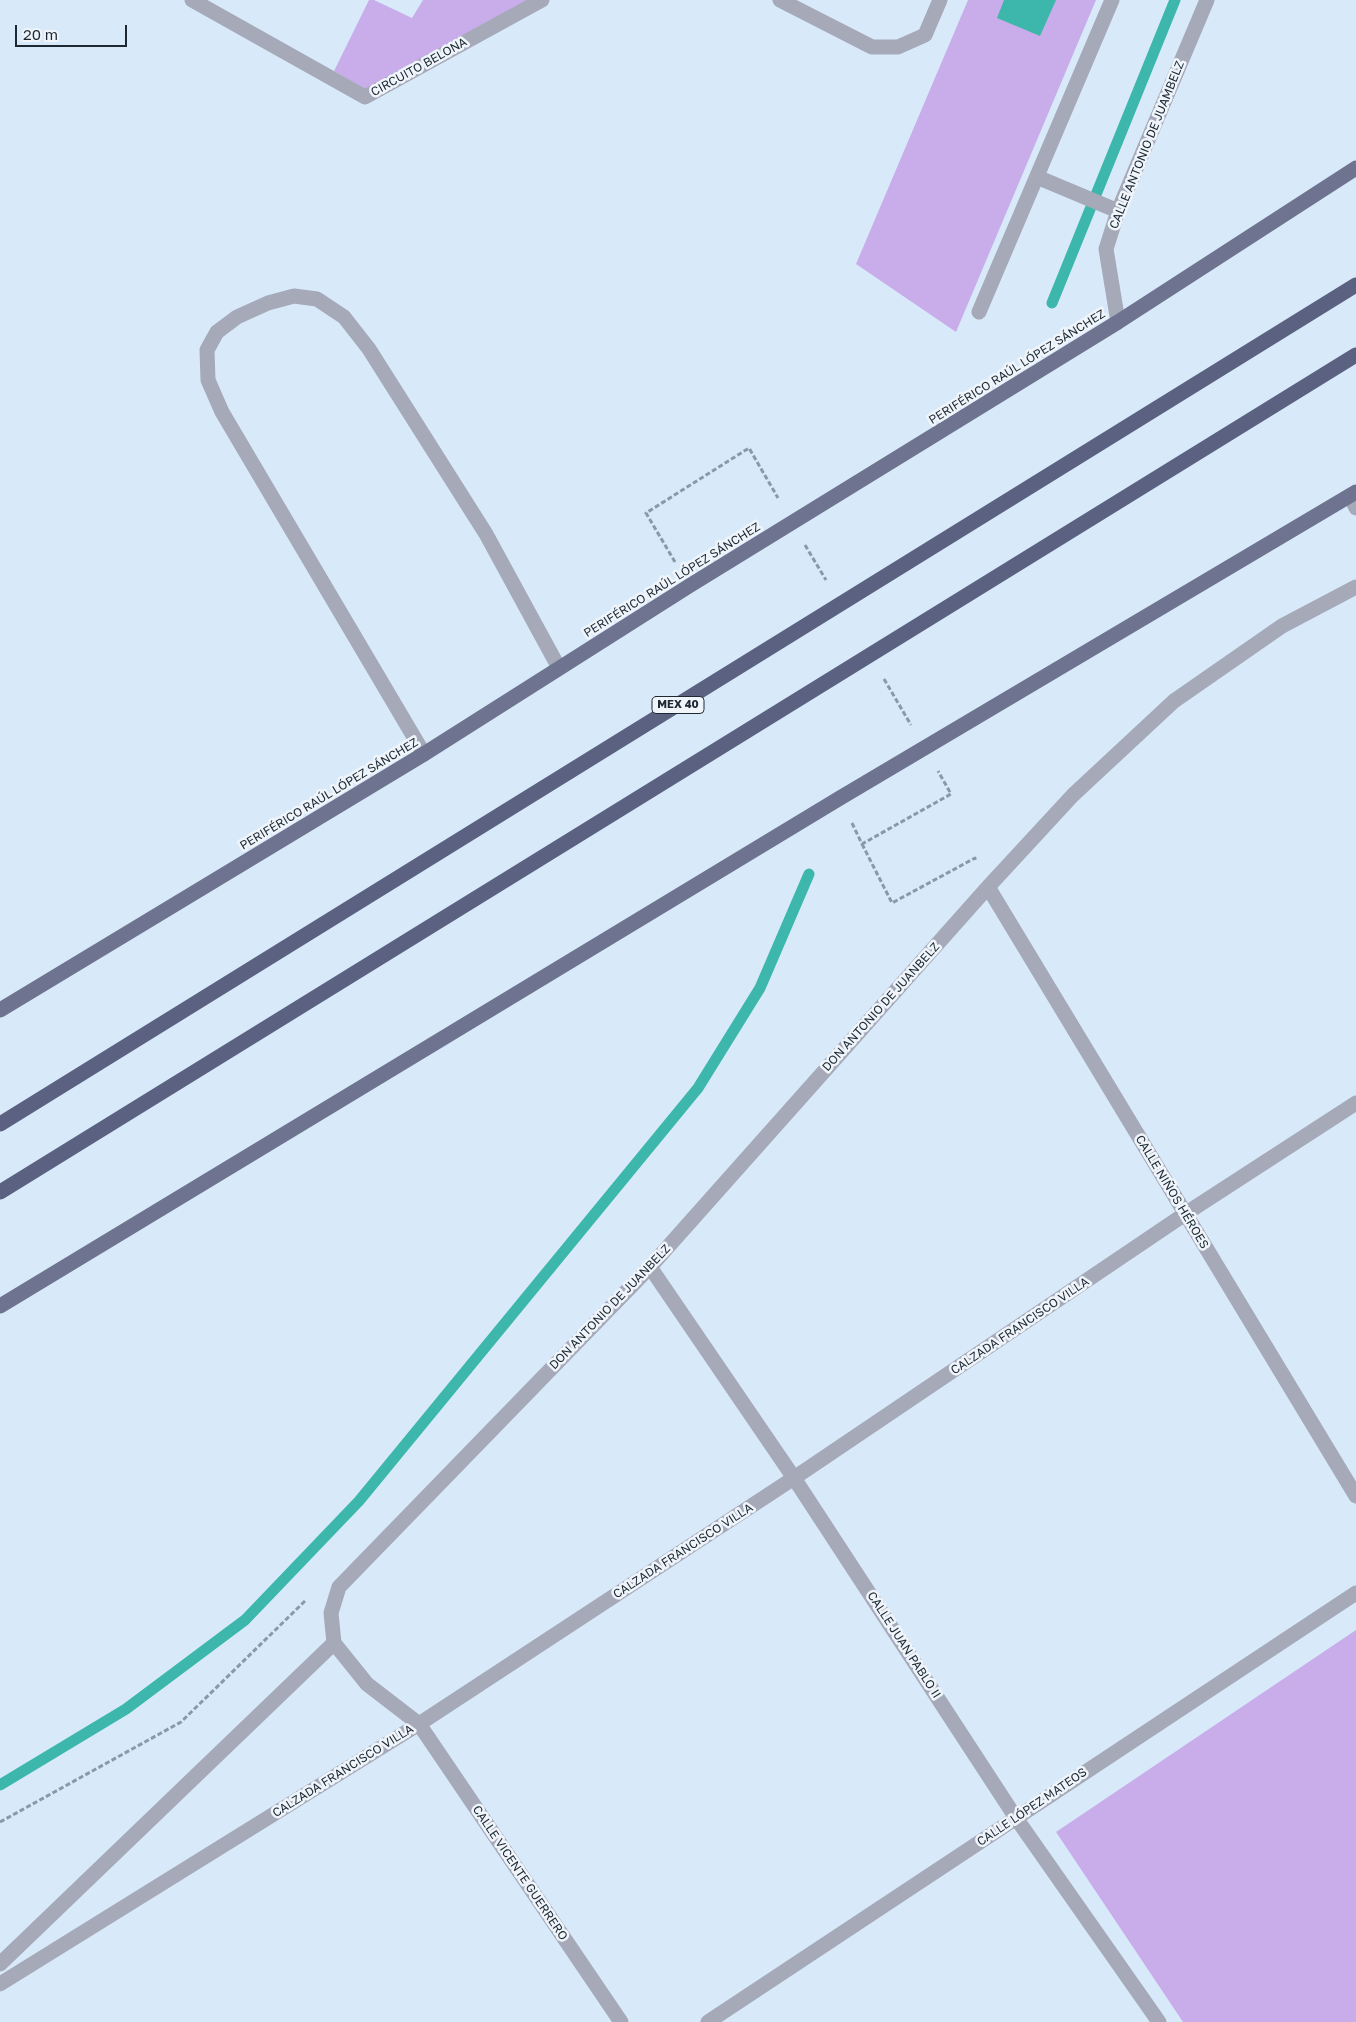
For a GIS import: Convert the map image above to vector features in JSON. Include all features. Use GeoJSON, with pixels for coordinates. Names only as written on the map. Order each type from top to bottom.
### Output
{"type":"FeatureCollection","features":[{"type":"Feature","properties":{"kind":"highway","name":"MEX 40"},"geometry":{"type":"LineString","coordinates":[[0,1124],[1356,285]]}},
{"type":"Feature","properties":{"kind":"highway"},"geometry":{"type":"LineString","coordinates":[[0,1192],[1356,355]]}},
{"type":"Feature","properties":{"kind":"main road","name":"PERIFÉRICO RAÚL LÓPEZ SÁNCHEZ"},"geometry":{"type":"LineString","coordinates":[[0,1010],[424,754],[689,586],[1118,322],[1356,168]]}},
{"type":"Feature","properties":{"kind":"main road"},"geometry":{"type":"LineString","coordinates":[[0,1306],[840,798],[1354,499]]}},
{"type":"Feature","properties":{"kind":"street","name":"CIRCUITO BELONA"},"geometry":{"type":"LineString","coordinates":[[192,0],[365,96],[542,0]]}},
{"type":"Feature","properties":{"kind":"street"},"geometry":{"type":"LineString","coordinates":[[780,0],[872,47],[898,47],[925,35],[940,0]]}},
{"type":"Feature","properties":{"kind":"street"},"geometry":{"type":"LineString","coordinates":[[979,312],[1112,0]]}},
{"type":"Feature","properties":{"kind":"street","name":"CALLE ANTONIO DE JUAMBELZ"},"geometry":{"type":"LineString","coordinates":[[1118,322],[1106,249],[1118,211],[1207,0]]}},
{"type":"Feature","properties":{"kind":"street"},"geometry":{"type":"LineString","coordinates":[[1037,177],[1118,211]]}},
{"type":"Feature","properties":{"kind":"street"},"geometry":{"type":"LineString","coordinates":[[424,754],[222,412],[208,380],[207,350],[216,332],[236,317],[294,296],[317,300],[344,317],[369,349],[486,534],[559,668]]}},
{"type":"Feature","properties":{"kind":"street","name":"DON ANTONIO DE JUANBELZ"},"geometry":{"type":"LineString","coordinates":[[334,1643],[331,1613],[339,1587],[650,1267],[988,887],[1073,795],[1174,701],[1282,626],[1356,587]]}},
{"type":"Feature","properties":{"kind":"street","name":"CALLE NIÑOS HÉROES"},"geometry":{"type":"LineString","coordinates":[[988,887],[1356,1496]]}},
{"type":"Feature","properties":{"kind":"street","name":"CALZADA FRANCISCO VILLA"},"geometry":{"type":"LineString","coordinates":[[0,1984],[419,1724],[794,1478],[1185,1214],[1356,1103]]}},
{"type":"Feature","properties":{"kind":"street","name":"CALLE JUAN PABLO II"},"geometry":{"type":"LineString","coordinates":[[650,1267],[794,1478],[1016,1818],[1159,2022]]}},
{"type":"Feature","properties":{"kind":"street","name":"CALLE LÓPEZ MATEOS"},"geometry":{"type":"LineString","coordinates":[[708,2022],[1356,1593]]}},
{"type":"Feature","properties":{"kind":"street"},"geometry":{"type":"LineString","coordinates":[[0,1964],[334,1643],[367,1684],[419,1724]]}},
{"type":"Feature","properties":{"kind":"street","name":"CALLE VICENTE GUERRERO"},"geometry":{"type":"LineString","coordinates":[[419,1724],[621,2022]]}},
{"type":"Feature","properties":{"kind":"path"},"geometry":{"type":"LineString","coordinates":[[689,586],[646,513],[749,448]]}},
{"type":"Feature","properties":{"kind":"path"},"geometry":{"type":"LineString","coordinates":[[862,844],[951,794]]}},
{"type":"Feature","properties":{"kind":"path"},"geometry":{"type":"LineString","coordinates":[[840,798],[892,903],[975,858],[988,887]]}},
{"type":"Feature","properties":{"kind":"shaded area"},"geometry":{"type":"Polygon","coordinates":[[[369,0],[374,0],[412,18],[423,0],[528,0],[365,89],[334,71],[369,0]]]}},
{"type":"Feature","properties":{"kind":"shaded area"},"geometry":{"type":"Polygon","coordinates":[[[968,0],[1096,0],[956,332],[856,264],[968,0]]]}},
{"type":"Feature","properties":{"kind":"shaded area"},"geometry":{"type":"Polygon","coordinates":[[[1004,0],[1056,0],[1040,36],[997,18],[1004,0]]]}},
{"type":"Feature","properties":{"kind":"shaded area"},"geometry":{"type":"Polygon","coordinates":[[[1356,1630],[1356,2022],[1183,2022],[1056,1832],[1356,1630]]]}},
{"type":"Feature","properties":{"kind":"waterway"},"geometry":{"type":"LineString","coordinates":[[1052,303],[1175,0]]}},
{"type":"Feature","properties":{"kind":"waterway"},"geometry":{"type":"LineString","coordinates":[[0,1785],[126,1709],[245,1620],[359,1501],[698,1088],[760,988],[809,874]]}}]}
